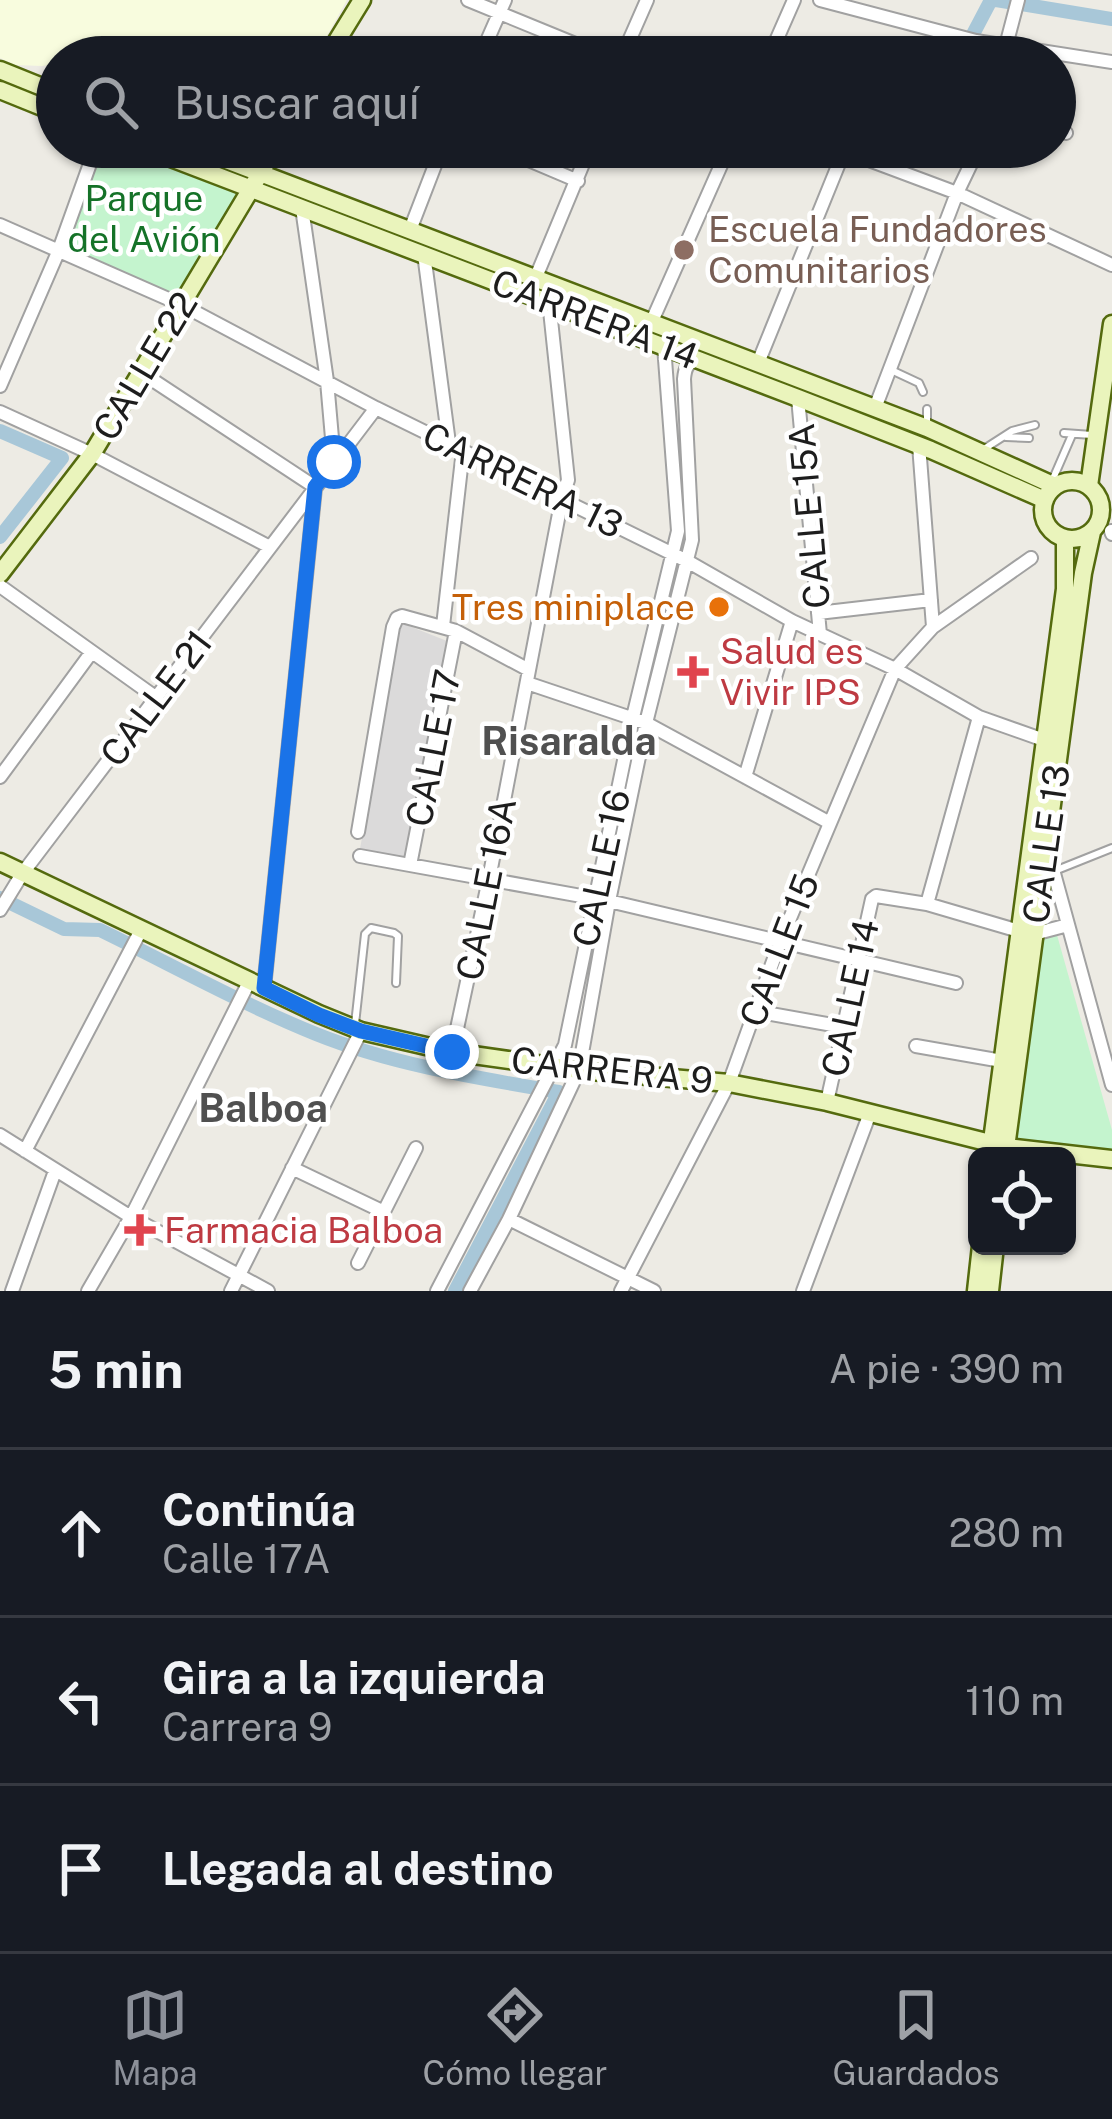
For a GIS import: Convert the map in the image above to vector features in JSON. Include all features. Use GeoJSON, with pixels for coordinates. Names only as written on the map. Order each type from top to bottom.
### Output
{"type":"FeatureCollection","features":[{"type":"Feature","properties":{"kind":"main road"},"geometry":{"type":"LineString","coordinates":[[340,36],[362,0]]}},
{"type":"Feature","properties":{"kind":"main road"},"geometry":{"type":"LineString","coordinates":[[0,70],[36,85]]}},
{"type":"Feature","properties":{"kind":"main road"},"geometry":{"type":"LineString","coordinates":[[0,90],[36,105]]}},
{"type":"Feature","properties":{"kind":"main road","name":"CARRERA 14"},"geometry":{"type":"LineString","coordinates":[[212,168],[410,230],[652,321],[981,452],[1050,490]]}},
{"type":"Feature","properties":{"kind":"main road","name":"CARRERA 14"},"geometry":{"type":"LineString","coordinates":[[232,168],[302,208],[798,398],[924,428],[1050,490]]}},
{"type":"Feature","properties":{"kind":"main road","name":"CALLE 22"},"geometry":{"type":"LineString","coordinates":[[0,574],[92,454],[264,168]]}},
{"type":"Feature","properties":{"kind":"main road"},"geometry":{"type":"LineString","coordinates":[[1103,499],[1072,480],[1050,490],[1043,508],[1046,524],[1065,539],[1105,532],[1103,499],[1095,435],[1112,324]]}},
{"type":"Feature","properties":{"kind":"main road","name":"CALLE 13"},"geometry":{"type":"LineString","coordinates":[[998,1147],[1002,1061],[1046,842],[1083,573],[1105,532]]}},
{"type":"Feature","properties":{"kind":"main road","name":"CALLE 13"},"geometry":{"type":"LineString","coordinates":[[998,1147],[1065,589],[1065,539]]}},
{"type":"Feature","properties":{"kind":"main road","name":"CARRERA 9"},"geometry":{"type":"LineString","coordinates":[[0,862],[136,938],[357,1033],[552,1074],[579,1070],[729,1083],[827,1102],[988,1147]]}},
{"type":"Feature","properties":{"kind":"main road","name":"CARRERA 9"},"geometry":{"type":"LineString","coordinates":[[1076,1156],[1112,1159]]}},
{"type":"Feature","properties":{"kind":"main road"},"geometry":{"type":"LineString","coordinates":[[976,1291],[980,1255]]}},
{"type":"Feature","properties":{"kind":"main road"},"geometry":{"type":"LineString","coordinates":[[990,1291],[994,1255]]}},
{"type":"Feature","properties":{"kind":"street"},"geometry":{"type":"LineString","coordinates":[[468,0],[554,36]]}},
{"type":"Feature","properties":{"kind":"street"},"geometry":{"type":"LineString","coordinates":[[489,36],[505,0]]}},
{"type":"Feature","properties":{"kind":"street"},"geometry":{"type":"LineString","coordinates":[[631,36],[647,0]]}},
{"type":"Feature","properties":{"kind":"street"},"geometry":{"type":"LineString","coordinates":[[778,36],[794,0]]}},
{"type":"Feature","properties":{"kind":"street"},"geometry":{"type":"LineString","coordinates":[[820,0],[959,36]]}},
{"type":"Feature","properties":{"kind":"street"},"geometry":{"type":"LineString","coordinates":[[1009,36],[1017,7]]}},
{"type":"Feature","properties":{"kind":"street"},"geometry":{"type":"LineString","coordinates":[[1076,59],[1112,62]]}},
{"type":"Feature","properties":{"kind":"street"},"geometry":{"type":"LineString","coordinates":[[0,386],[88,168]]}},
{"type":"Feature","properties":{"kind":"street"},"geometry":{"type":"LineString","coordinates":[[410,230],[434,168]]}},
{"type":"Feature","properties":{"kind":"street"},"geometry":{"type":"LineString","coordinates":[[547,168],[578,181]]}},
{"type":"Feature","properties":{"kind":"street"},"geometry":{"type":"LineString","coordinates":[[536,277],[583,168]]}},
{"type":"Feature","properties":{"kind":"street"},"geometry":{"type":"LineString","coordinates":[[652,321],[720,168]]}},
{"type":"Feature","properties":{"kind":"street"},"geometry":{"type":"LineString","coordinates":[[758,363],[832,168]]}},
{"type":"Feature","properties":{"kind":"street"},"geometry":{"type":"LineString","coordinates":[[889,168],[1112,265]]}},
{"type":"Feature","properties":{"kind":"street","name":"CALLE 15A"},"geometry":{"type":"LineString","coordinates":[[874,408],[969,168]]}},
{"type":"Feature","properties":{"kind":"street"},"geometry":{"type":"LineString","coordinates":[[302,208],[334,462]]}},
{"type":"Feature","properties":{"kind":"street","name":"CARRERA 13"},"geometry":{"type":"LineString","coordinates":[[0,226],[182,305],[895,669],[980,717],[1044,740]]}},
{"type":"Feature","properties":{"kind":"street"},"geometry":{"type":"LineString","coordinates":[[424,254],[448,443]]}},
{"type":"Feature","properties":{"kind":"street","name":"CALLE 16A"},"geometry":{"type":"LineString","coordinates":[[452,1052],[568,481],[549,301]]}},
{"type":"Feature","properties":{"kind":"street","name":"CALLE 16"},"geometry":{"type":"LineString","coordinates":[[437,1291],[565,1045],[602,900],[639,720],[680,558],[664,346]]}},
{"type":"Feature","properties":{"kind":"street","name":"CALLE 16"},"geometry":{"type":"LineString","coordinates":[[680,558],[692,540],[684,379],[689,362],[698,359]]}},
{"type":"Feature","properties":{"kind":"street"},"geometry":{"type":"LineString","coordinates":[[88,1291],[250,990],[315,487],[142,373]]}},
{"type":"Feature","properties":{"kind":"street","name":"CALLE 15A"},"geometry":{"type":"LineString","coordinates":[[798,398],[820,634]]}},
{"type":"Feature","properties":{"kind":"street","name":"CALLE 21"},"geometry":{"type":"LineString","coordinates":[[0,910],[22,874],[376,408]]}},
{"type":"Feature","properties":{"kind":"street"},"geometry":{"type":"LineString","coordinates":[[0,412],[268,546]]}},
{"type":"Feature","properties":{"kind":"street"},"geometry":{"type":"LineString","coordinates":[[924,428],[934,627]]}},
{"type":"Feature","properties":{"kind":"street","name":"CALLE 17"},"geometry":{"type":"LineString","coordinates":[[410,865],[450,628],[463,450]]}},
{"type":"Feature","properties":{"kind":"street","name":"CALLE 15"},"geometry":{"type":"LineString","coordinates":[[624,1285],[729,1083],[780,943],[895,669],[934,627],[1031,558]]}},
{"type":"Feature","properties":{"kind":"street"},"geometry":{"type":"LineString","coordinates":[[0,586],[158,698]]}},
{"type":"Feature","properties":{"kind":"street"},"geometry":{"type":"LineString","coordinates":[[818,613],[931,600]]}},
{"type":"Feature","properties":{"kind":"street"},"geometry":{"type":"LineString","coordinates":[[358,832],[392,627],[402,616],[450,628],[528,677],[639,720],[830,823]]}},
{"type":"Feature","properties":{"kind":"street"},"geometry":{"type":"LineString","coordinates":[[745,777],[792,620]]}},
{"type":"Feature","properties":{"kind":"street"},"geometry":{"type":"LineString","coordinates":[[0,777],[91,653]]}},
{"type":"Feature","properties":{"kind":"street"},"geometry":{"type":"LineString","coordinates":[[980,717],[927,904],[1026,932],[1068,926]]}},
{"type":"Feature","properties":{"kind":"street"},"geometry":{"type":"LineString","coordinates":[[1046,842],[1112,1085]]}},
{"type":"Feature","properties":{"kind":"street"},"geometry":{"type":"LineString","coordinates":[[360,856],[602,900],[956,983]]}},
{"type":"Feature","properties":{"kind":"street","name":"CALLE 14"},"geometry":{"type":"LineString","coordinates":[[827,1102],[872,899],[927,904]]}},
{"type":"Feature","properties":{"kind":"street","name":"CALLE 16"},"geometry":{"type":"LineString","coordinates":[[470,1291],[579,1070],[602,900]]}},
{"type":"Feature","properties":{"kind":"street"},"geometry":{"type":"LineString","coordinates":[[25,1151],[136,938]]}},
{"type":"Feature","properties":{"kind":"street"},"geometry":{"type":"LineString","coordinates":[[754,1011],[844,1027]]}},
{"type":"Feature","properties":{"kind":"street"},"geometry":{"type":"LineString","coordinates":[[231,1291],[357,1033]]}},
{"type":"Feature","properties":{"kind":"street"},"geometry":{"type":"LineString","coordinates":[[916,1046],[1002,1061]]}},
{"type":"Feature","properties":{"kind":"street"},"geometry":{"type":"LineString","coordinates":[[803,1291],[870,1113]]}},
{"type":"Feature","properties":{"kind":"street"},"geometry":{"type":"LineString","coordinates":[[0,1135],[130,1217],[268,1291]]}},
{"type":"Feature","properties":{"kind":"street"},"geometry":{"type":"LineString","coordinates":[[358,1263],[416,1148]]}},
{"type":"Feature","properties":{"kind":"street"},"geometry":{"type":"LineString","coordinates":[[292,1168],[384,1212]]}},
{"type":"Feature","properties":{"kind":"street"},"geometry":{"type":"LineString","coordinates":[[12,1291],[55,1171]]}},
{"type":"Feature","properties":{"kind":"street"},"geometry":{"type":"LineString","coordinates":[[509,1219],[624,1285],[654,1291]]}},
{"type":"Feature","properties":{"kind":"lane"},"geometry":{"type":"LineString","coordinates":[[890,369],[919,383],[923,392]]}},
{"type":"Feature","properties":{"kind":"lane"},"geometry":{"type":"LineString","coordinates":[[981,452],[1035,424]]}},
{"type":"Feature","properties":{"kind":"lane"},"geometry":{"type":"LineString","coordinates":[[1050,490],[1068,434],[1095,435]]}},
{"type":"Feature","properties":{"kind":"lane"},"geometry":{"type":"LineString","coordinates":[[1003,437],[1029,438]]}},
{"type":"Feature","properties":{"kind":"lane"},"geometry":{"type":"LineString","coordinates":[[1060,452],[1061,462]]}},
{"type":"Feature","properties":{"kind":"lane"},"geometry":{"type":"LineString","coordinates":[[1053,872],[1112,848]]}},
{"type":"Feature","properties":{"kind":"lane"},"geometry":{"type":"LineString","coordinates":[[357,1033],[365,934],[371,928],[398,936],[396,983]]}},
{"type":"Feature","properties":{"kind":"shaded area"},"geometry":{"type":"Polygon","coordinates":[[[0,0],[347,0],[327,36],[36,36],[36,66],[15,65],[0,58],[0,0]]]}},
{"type":"Feature","properties":{"kind":"shaded area"},"geometry":{"type":"Polygon","coordinates":[[[399,622],[447,641],[405,858],[360,849],[399,622]]]}},
{"type":"Feature","properties":{"kind":"green space","name":"Parque del Avión"},"geometry":{"type":"Polygon","coordinates":[[[96,168],[174,168],[240,194],[173,299],[66,246],[96,168]]]}},
{"type":"Feature","properties":{"kind":"green space"},"geometry":{"type":"Polygon","coordinates":[[[1039,935],[1057,935],[1112,1130],[1112,1154],[1008,1141],[1039,935]]]}},
{"type":"Feature","properties":{"kind":"waterway"},"geometry":{"type":"LineString","coordinates":[[972,36],[991,0]]}},
{"type":"Feature","properties":{"kind":"waterway"},"geometry":{"type":"LineString","coordinates":[[996,0],[1112,19]]}},
{"type":"Feature","properties":{"kind":"waterway"},"geometry":{"type":"LineString","coordinates":[[0,431],[62,458],[0,537]]}},
{"type":"Feature","properties":{"kind":"waterway"},"geometry":{"type":"LineString","coordinates":[[0,898],[64,929],[100,930],[345,1045],[436,1069],[559,1092],[455,1291]]}},
{"type":"Feature","properties":{"kind":"place","name":"Escuela Fundadores Comunitarios"},"geometry":{"type":"Point","coordinates":[684,250]}},
{"type":"Feature","properties":{"kind":"place","name":"Tres miniplace"},"geometry":{"type":"Point","coordinates":[719,607]}},
{"type":"Feature","properties":{"kind":"place","name":"Salud es Vivir IPS"},"geometry":{"type":"Point","coordinates":[693,672]}},
{"type":"Feature","properties":{"kind":"place","name":"Farmacia Balboa"},"geometry":{"type":"Point","coordinates":[140,1230]}},
{"type":"Feature","properties":{"kind":"district","name":"Risaralda"},"geometry":{"type":"Point","coordinates":[569,741]}},
{"type":"Feature","properties":{"kind":"district","name":"Balboa"},"geometry":{"type":"Point","coordinates":[263,1108]}},
{"type":"Feature","properties":{"kind":"route"},"geometry":{"type":"LineString","coordinates":[[334,462],[315,487],[264,988],[361,1031],[452,1052]]}}]}
